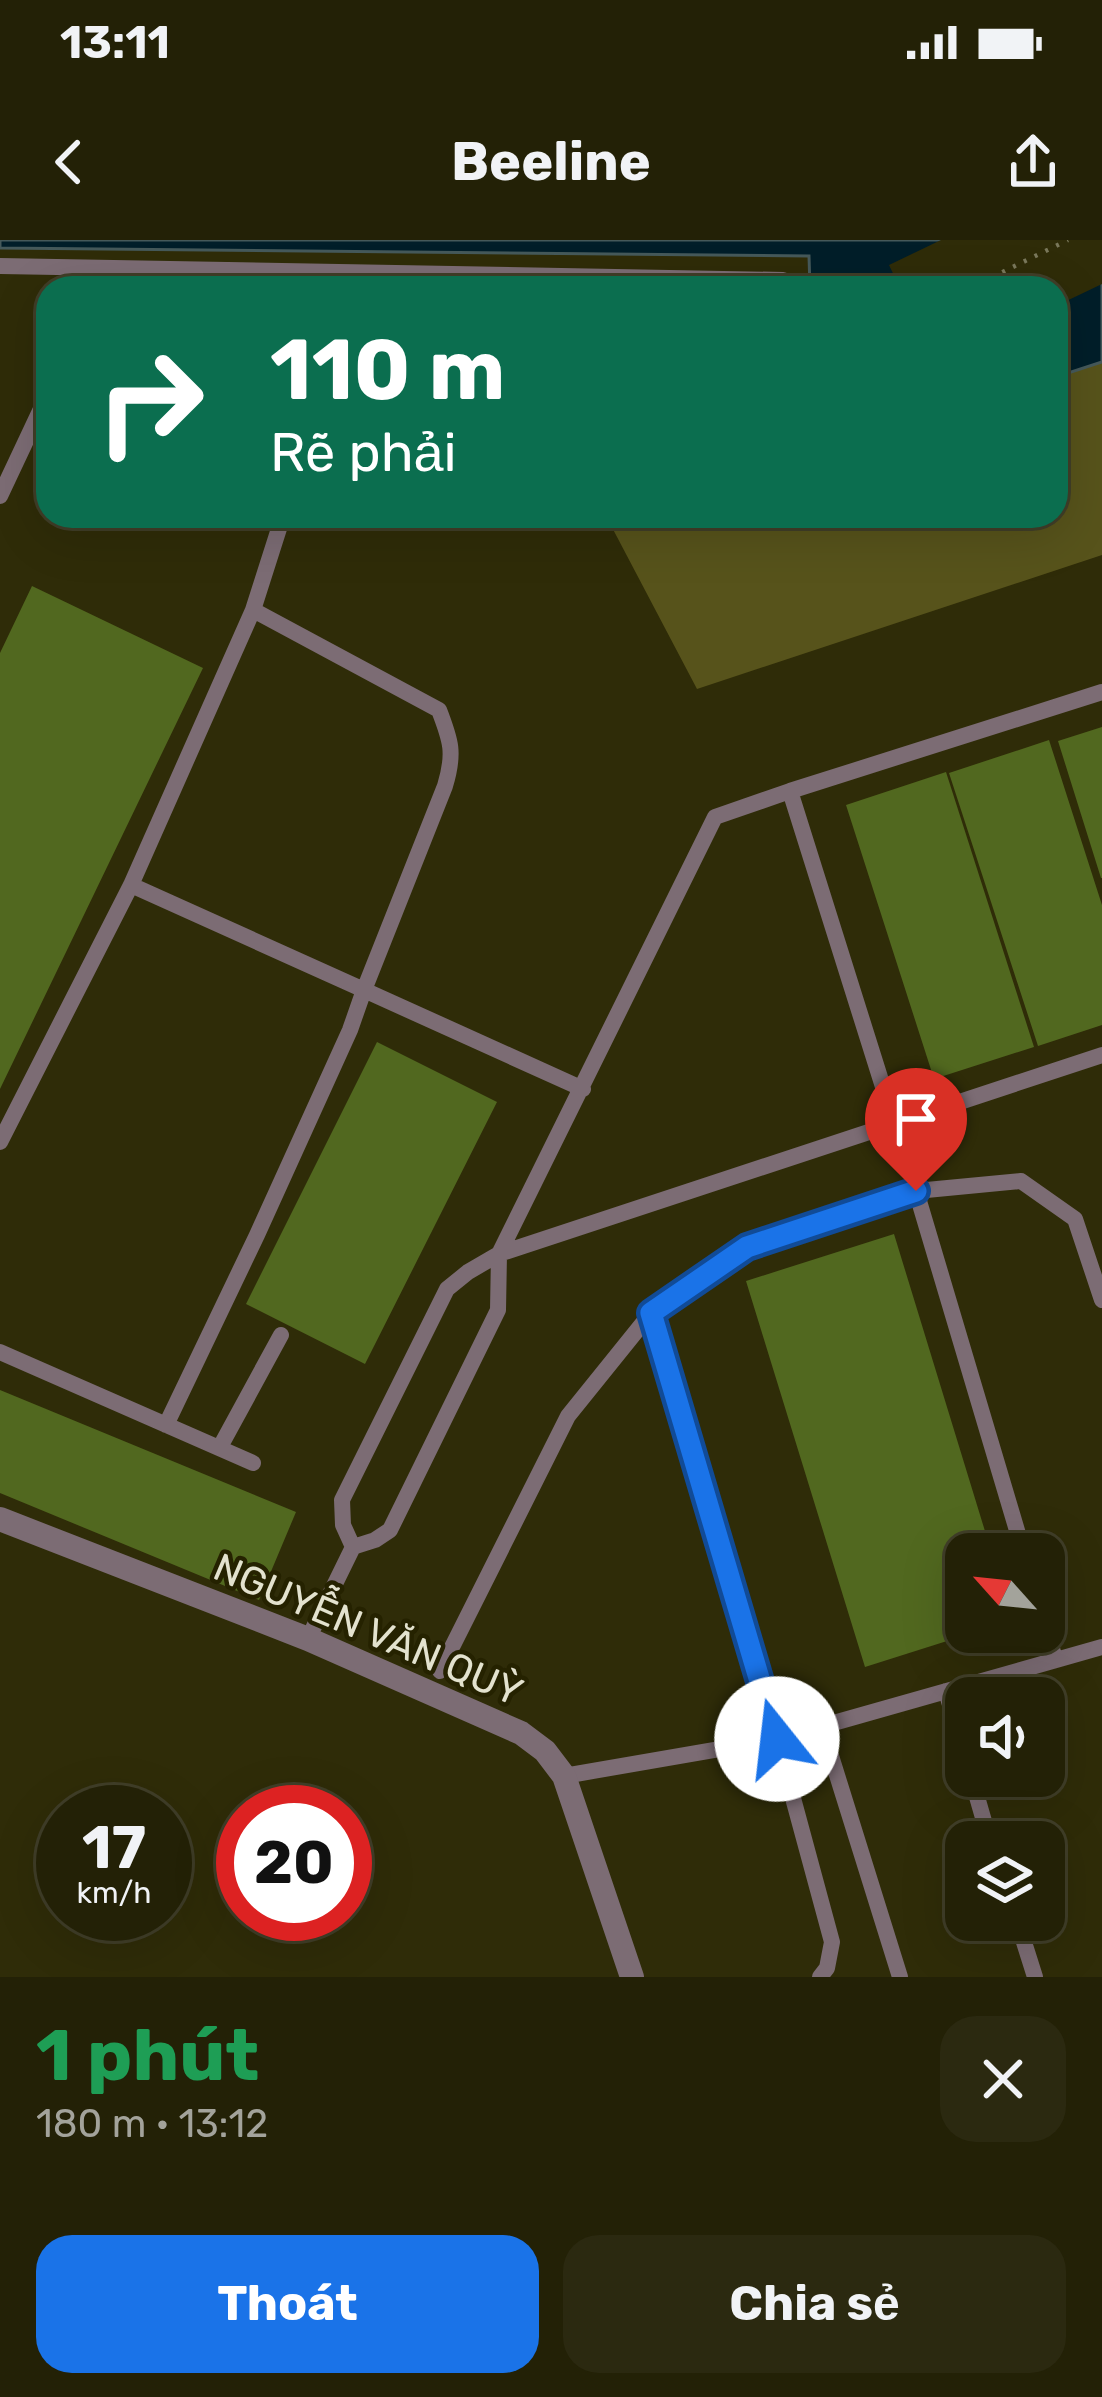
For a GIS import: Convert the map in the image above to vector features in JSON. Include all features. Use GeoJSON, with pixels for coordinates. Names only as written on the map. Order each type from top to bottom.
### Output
{"type":"FeatureCollection","features":[{"type":"Feature","properties":{"kind":"street","name":"NGUYỄN VĂN QUỲ"},"geometry":{"type":"LineString","coordinates":[[0,1519],[308,1639],[521,1733],[545,1750],[565,1776],[632,1977]]}},
{"type":"Feature","properties":{"kind":"lane"},"geometry":{"type":"LineString","coordinates":[[0,266],[250,276]]}},
{"type":"Feature","properties":{"kind":"lane"},"geometry":{"type":"LineString","coordinates":[[103,276],[107,268]]}},
{"type":"Feature","properties":{"kind":"lane"},"geometry":{"type":"LineString","coordinates":[[0,496],[36,420]]}},
{"type":"Feature","properties":{"kind":"lane"},"geometry":{"type":"LineString","coordinates":[[0,1142],[131,886],[254,610],[279,528]]}},
{"type":"Feature","properties":{"kind":"lane"},"geometry":{"type":"LineString","coordinates":[[166,1425],[350,1030],[452,765],[452,744],[439,710],[254,610]]}},
{"type":"Feature","properties":{"kind":"lane"},"geometry":{"type":"LineString","coordinates":[[308,1639],[353,1547],[390,1530],[498,1310],[500,1254],[716,818],[790,790],[1102,692]]}},
{"type":"Feature","properties":{"kind":"lane"},"geometry":{"type":"LineString","coordinates":[[790,790],[895,1125]]}},
{"type":"Feature","properties":{"kind":"lane"},"geometry":{"type":"LineString","coordinates":[[131,886],[583,1088]]}},
{"type":"Feature","properties":{"kind":"lane"},"geometry":{"type":"LineString","coordinates":[[353,1547],[343,1525],[342,1500],[447,1289],[468,1272],[500,1254],[1102,1054]]}},
{"type":"Feature","properties":{"kind":"lane"},"geometry":{"type":"LineString","coordinates":[[440,1671],[568,1416],[651,1313],[747,1247],[916,1191],[1021,1181],[1075,1219],[1102,1300]]}},
{"type":"Feature","properties":{"kind":"lane"},"geometry":{"type":"LineString","coordinates":[[916,1191],[1018,1533]]}},
{"type":"Feature","properties":{"kind":"lane"},"geometry":{"type":"LineString","coordinates":[[651,1313],[832,1942],[827,1968],[820,1977]]}},
{"type":"Feature","properties":{"kind":"lane"},"geometry":{"type":"LineString","coordinates":[[220,1448],[281,1335]]}},
{"type":"Feature","properties":{"kind":"lane"},"geometry":{"type":"LineString","coordinates":[[0,1352],[253,1463]]}},
{"type":"Feature","properties":{"kind":"lane"},"geometry":{"type":"LineString","coordinates":[[994,1677],[1102,1647]]}},
{"type":"Feature","properties":{"kind":"lane"},"geometry":{"type":"LineString","coordinates":[[1053,1653],[1055,1659]]}},
{"type":"Feature","properties":{"kind":"lane"},"geometry":{"type":"LineString","coordinates":[[565,1776],[777,1739],[945,1691]]}},
{"type":"Feature","properties":{"kind":"lane"},"geometry":{"type":"LineString","coordinates":[[822,1727],[899,1977]]}},
{"type":"Feature","properties":{"kind":"lane"},"geometry":{"type":"LineString","coordinates":[[1024,1941],[1035,1977]]}},
{"type":"Feature","properties":{"kind":"path"},"geometry":{"type":"LineString","coordinates":[[994,276],[1068,240]]}},
{"type":"Feature","properties":{"kind":"shaded area"},"geometry":{"type":"Polygon","coordinates":[[[1102,362],[1102,555],[697,689],[612,528],[1068,528],[1068,373],[1102,362]]]}},
{"type":"Feature","properties":{"kind":"water"},"geometry":{"type":"Polygon","coordinates":[[[0,240],[1102,240],[1102,362],[1068,373],[1068,276],[810,276],[809,256],[0,248],[0,240]]]}},
{"type":"Feature","properties":{"kind":"pier"},"geometry":{"type":"Polygon","coordinates":[[[941,240],[1102,240],[1102,284],[1068,300],[1068,276],[894,276],[889,265],[941,240]]]}},
{"type":"Feature","properties":{"kind":"building"},"geometry":{"type":"Polygon","coordinates":[[[32,586],[203,668],[0,1089],[0,653],[32,586]]]}},
{"type":"Feature","properties":{"kind":"building"},"geometry":{"type":"Polygon","coordinates":[[[1102,727],[1102,878],[1101,878],[1058,741],[1102,727]]]}},
{"type":"Feature","properties":{"kind":"building"},"geometry":{"type":"Polygon","coordinates":[[[1049,740],[1102,905],[1102,1025],[1038,1046],[949,773],[1049,740]]]}},
{"type":"Feature","properties":{"kind":"building"},"geometry":{"type":"Polygon","coordinates":[[[946,772],[1034,1047],[934,1079],[846,805],[946,772]]]}},
{"type":"Feature","properties":{"kind":"building"},"geometry":{"type":"Polygon","coordinates":[[[377,1042],[497,1102],[365,1364],[246,1304],[377,1042]]]}},
{"type":"Feature","properties":{"kind":"building"},"geometry":{"type":"Polygon","coordinates":[[[894,1234],[986,1533],[945,1533],[945,1642],[865,1667],[746,1281],[894,1234]]]}},
{"type":"Feature","properties":{"kind":"building"},"geometry":{"type":"Polygon","coordinates":[[[0,1390],[296,1512],[259,1600],[0,1493],[0,1390]]]}},
{"type":"Feature","properties":{"kind":"route"},"geometry":{"type":"LineString","coordinates":[[777,1739],[651,1313],[747,1247],[916,1191]]}}]}
